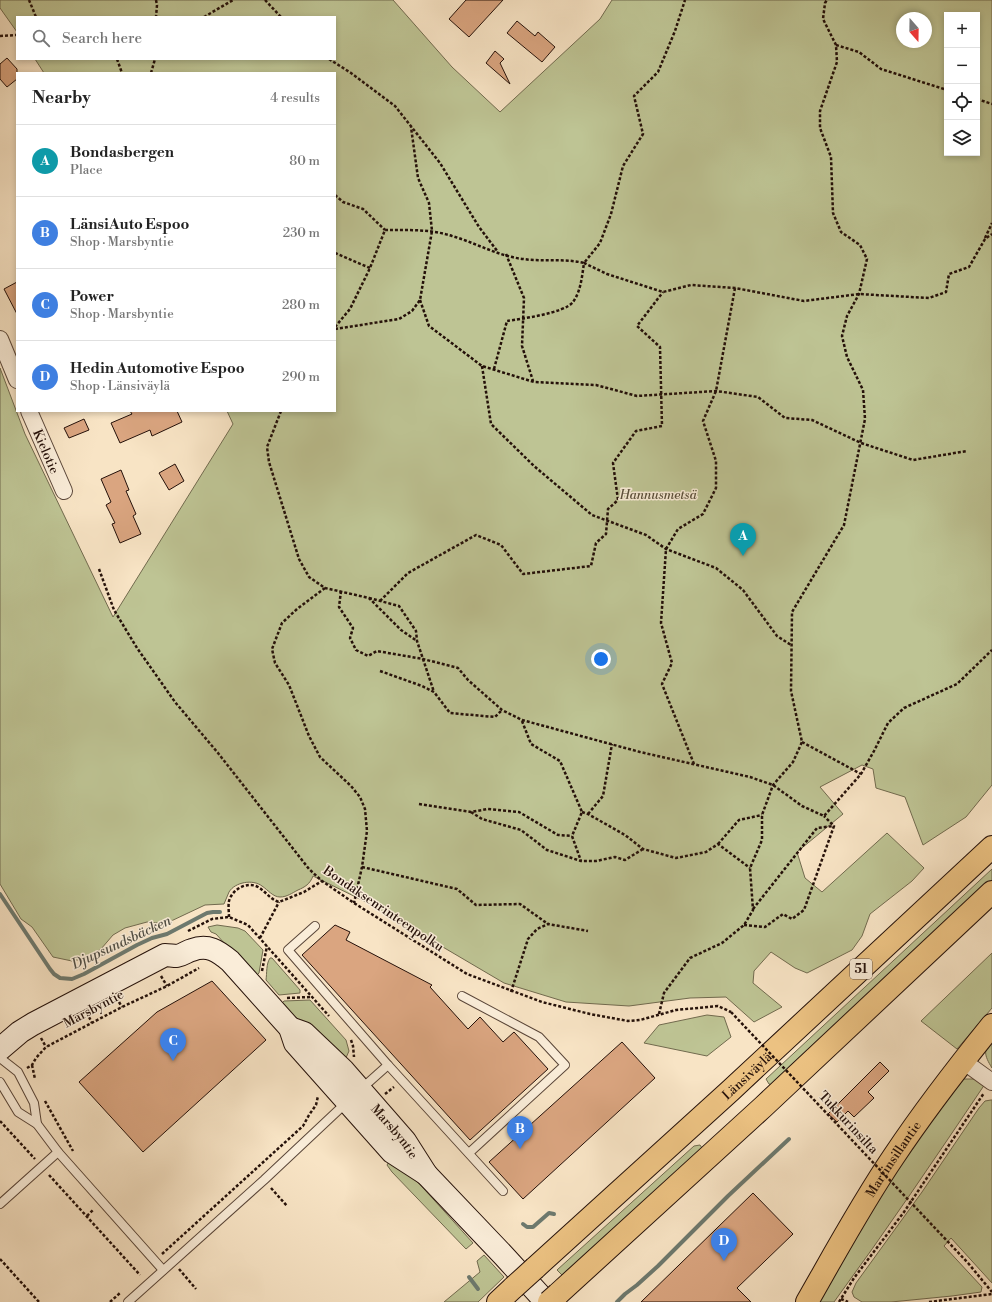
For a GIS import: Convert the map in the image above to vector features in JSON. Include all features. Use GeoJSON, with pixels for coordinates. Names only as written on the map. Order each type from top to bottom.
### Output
{"type":"FeatureCollection","features":[{"type":"Feature","properties":{"kind":"main road","name":"Länsiväylä"},"geometry":{"type":"LineString","coordinates":[[498,1302],[730,1091],[992,847]]}},
{"type":"Feature","properties":{"kind":"main road","name":"51"},"geometry":{"type":"LineString","coordinates":[[551,1299],[763,1107],[992,892]]}},
{"type":"Feature","properties":{"kind":"main road","name":"Marsbyntie"},"geometry":{"type":"LineString","coordinates":[[0,1050],[20,1032],[33,1024],[165,955],[179,956],[199,948],[206,947],[219,952],[230,960],[290,1028],[304,1033],[350,1099],[405,1141],[426,1174],[504,1256],[551,1299]]}},
{"type":"Feature","properties":{"kind":"main road","name":"Martinsillantie"},"geometry":{"type":"LineString","coordinates":[[807,1302],[857,1214],[890,1162],[963,1061],[992,1025]]}},
{"type":"Feature","properties":{"kind":"street"},"geometry":{"type":"LineString","coordinates":[[0,339],[16,378]]}},
{"type":"Feature","properties":{"kind":"street","name":"Kielotie"},"geometry":{"type":"LineString","coordinates":[[29,412],[64,491]]}},
{"type":"Feature","properties":{"kind":"street"},"geometry":{"type":"LineString","coordinates":[[963,1061],[992,1082]]}},
{"type":"Feature","properties":{"kind":"lane"},"geometry":{"type":"LineString","coordinates":[[315,926],[288,950],[388,1064],[503,1191]]}},
{"type":"Feature","properties":{"kind":"lane"},"geometry":{"type":"LineString","coordinates":[[462,996],[539,1037],[565,1065],[469,1153]]}},
{"type":"Feature","properties":{"kind":"lane"},"geometry":{"type":"LineString","coordinates":[[0,1058],[18,1072],[34,1103],[37,1124]]}},
{"type":"Feature","properties":{"kind":"lane"},"geometry":{"type":"LineString","coordinates":[[128,1302],[264,1180],[388,1064]]}},
{"type":"Feature","properties":{"kind":"lane"},"geometry":{"type":"LineString","coordinates":[[0,1082],[18,1112],[37,1124],[58,1152],[162,1270]]}},
{"type":"Feature","properties":{"kind":"lane"},"geometry":{"type":"LineString","coordinates":[[0,1204],[58,1152]]}},
{"type":"Feature","properties":{"kind":"path"},"geometry":{"type":"LineString","coordinates":[[29,0],[36,16]]}},
{"type":"Feature","properties":{"kind":"path"},"geometry":{"type":"LineString","coordinates":[[156,0],[156,16]]}},
{"type":"Feature","properties":{"kind":"path"},"geometry":{"type":"LineString","coordinates":[[206,16],[233,0]]}},
{"type":"Feature","properties":{"kind":"path"},"geometry":{"type":"LineString","coordinates":[[265,0],[280,16]]}},
{"type":"Feature","properties":{"kind":"path"},"geometry":{"type":"LineString","coordinates":[[494,369],[507,321],[557,311],[572,303],[581,283],[584,263],[600,243],[611,214],[624,166],[643,134],[634,96],[658,72],[675,31],[685,0]]}},
{"type":"Feature","properties":{"kind":"path"},"geometry":{"type":"LineString","coordinates":[[753,910],[750,868],[762,840],[762,815],[773,785],[793,762],[802,742],[791,692],[792,612],[844,525],[865,419],[863,390],[847,357],[842,336],[847,316],[859,294],[867,259],[860,245],[841,232],[833,213],[831,157],[820,128],[820,111],[837,62],[836,45],[823,19],[825,3],[827,0]]}},
{"type":"Feature","properties":{"kind":"path"},"geometry":{"type":"LineString","coordinates":[[0,36],[16,35]]}},
{"type":"Feature","properties":{"kind":"path"},"geometry":{"type":"LineString","coordinates":[[836,45],[859,52],[881,69],[944,89]]}},
{"type":"Feature","properties":{"kind":"path"},"geometry":{"type":"LineString","coordinates":[[117,60],[122,72]]}},
{"type":"Feature","properties":{"kind":"path"},"geometry":{"type":"LineString","coordinates":[[151,72],[155,60]]}},
{"type":"Feature","properties":{"kind":"path"},"geometry":{"type":"LineString","coordinates":[[331,60],[351,73],[395,106],[440,163],[479,227],[498,252]]}},
{"type":"Feature","properties":{"kind":"path"},"geometry":{"type":"LineString","coordinates":[[980,100],[992,104]]}},
{"type":"Feature","properties":{"kind":"path"},"geometry":{"type":"LineString","coordinates":[[336,328],[399,319],[412,311],[420,300],[432,231],[429,203],[418,178],[411,127]]}},
{"type":"Feature","properties":{"kind":"path"},"geometry":{"type":"LineString","coordinates":[[336,196],[343,202],[363,208],[385,230],[432,231],[451,235],[522,259],[573,260],[584,263],[607,274],[663,292],[691,285],[735,288],[804,301],[859,294],[929,298],[946,292],[949,274],[969,267],[992,223]]}},
{"type":"Feature","properties":{"kind":"path"},"geometry":{"type":"LineString","coordinates":[[336,327],[350,309],[370,268],[385,230]]}},
{"type":"Feature","properties":{"kind":"path"},"geometry":{"type":"LineString","coordinates":[[985,238],[992,234]]}},
{"type":"Feature","properties":{"kind":"path"},"geometry":{"type":"LineString","coordinates":[[336,253],[370,268]]}},
{"type":"Feature","properties":{"kind":"path"},"geometry":{"type":"LineString","coordinates":[[506,254],[524,298],[522,346],[534,382]]}},
{"type":"Feature","properties":{"kind":"path"},"geometry":{"type":"LineString","coordinates":[[695,764],[662,684],[672,663],[661,623],[666,549],[678,529],[703,514],[716,488],[716,461],[703,421],[716,391],[735,288]]}},
{"type":"Feature","properties":{"kind":"path"},"geometry":{"type":"LineString","coordinates":[[380,601],[408,573],[476,535],[501,545],[523,574],[591,566],[596,543],[606,534],[608,509],[618,500],[613,463],[636,431],[662,426],[660,347],[637,326],[663,292]]}},
{"type":"Feature","properties":{"kind":"path"},"geometry":{"type":"LineString","coordinates":[[420,300],[429,326],[482,366],[534,382],[596,385],[638,396],[716,391],[758,397],[785,418],[812,420],[861,443],[913,460],[967,451]]}},
{"type":"Feature","properties":{"kind":"path"},"geometry":{"type":"LineString","coordinates":[[482,366],[491,424],[534,466],[592,515],[646,535],[666,549],[716,568],[743,590],[777,636],[792,645]]}},
{"type":"Feature","properties":{"kind":"path"},"geometry":{"type":"LineString","coordinates":[[281,412],[267,447],[269,462],[299,559],[309,577],[325,588],[399,606],[416,631],[417,641],[434,692],[450,713],[495,717],[502,710]]}},
{"type":"Feature","properties":{"kind":"path","name":"Bondaksenrinteenpolku"},"geometry":{"type":"LineString","coordinates":[[99,569],[114,610],[137,648],[176,702],[309,868],[322,881],[468,974],[511,992],[542,1002],[590,1014],[628,1021],[640,1020],[676,1010],[718,1006],[731,1012]]}},
{"type":"Feature","properties":{"kind":"path"},"geometry":{"type":"LineString","coordinates":[[325,588],[297,609],[282,623],[272,649],[275,663],[289,686],[309,736],[320,757],[360,796],[365,809],[367,831],[362,866],[354,902]]}},
{"type":"Feature","properties":{"kind":"path"},"geometry":{"type":"LineString","coordinates":[[341,592],[340,607],[353,628],[350,638],[356,650],[368,656],[377,651],[423,659],[458,668],[468,680],[502,710],[522,720],[612,744],[750,777],[773,785],[802,806],[824,816],[834,826]]}},
{"type":"Feature","properties":{"kind":"path"},"geometry":{"type":"LineString","coordinates":[[369,598],[401,630],[417,641]]}},
{"type":"Feature","properties":{"kind":"path"},"geometry":{"type":"LineString","coordinates":[[824,816],[861,774],[888,723],[904,708],[957,684],[992,650]]}},
{"type":"Feature","properties":{"kind":"path"},"geometry":{"type":"LineString","coordinates":[[380,671],[422,686],[434,692]]}},
{"type":"Feature","properties":{"kind":"path"},"geometry":{"type":"LineString","coordinates":[[522,720],[531,744],[560,761],[582,812],[572,836],[581,861]]}},
{"type":"Feature","properties":{"kind":"path"},"geometry":{"type":"LineString","coordinates":[[802,742],[861,774]]}},
{"type":"Feature","properties":{"kind":"path"},"geometry":{"type":"LineString","coordinates":[[588,814],[603,796],[612,744]]}},
{"type":"Feature","properties":{"kind":"path"},"geometry":{"type":"LineString","coordinates":[[419,804],[472,812],[488,808],[519,812],[558,835],[572,836]]}},
{"type":"Feature","properties":{"kind":"path"},"geometry":{"type":"LineString","coordinates":[[472,812],[482,819],[521,830],[547,850],[581,861],[596,861],[615,857],[625,860],[643,849]]}},
{"type":"Feature","properties":{"kind":"path"},"geometry":{"type":"LineString","coordinates":[[582,812],[625,835],[643,849],[676,858],[706,852],[718,844],[739,820],[762,815]]}},
{"type":"Feature","properties":{"kind":"path"},"geometry":{"type":"LineString","coordinates":[[659,1014],[664,993],[690,958],[722,943],[744,925],[753,910],[817,828],[834,826]]}},
{"type":"Feature","properties":{"kind":"path"},"geometry":{"type":"LineString","coordinates":[[744,925],[765,927],[783,914],[792,919],[804,910],[834,826]]}},
{"type":"Feature","properties":{"kind":"path"},"geometry":{"type":"LineString","coordinates":[[718,844],[750,868]]}},
{"type":"Feature","properties":{"kind":"path"},"geometry":{"type":"LineString","coordinates":[[362,866],[457,889],[476,904],[520,904],[548,924],[588,931]]}},
{"type":"Feature","properties":{"kind":"path"},"geometry":{"type":"LineString","coordinates":[[260,938],[279,902],[304,892],[322,881]]}},
{"type":"Feature","properties":{"kind":"path"},"geometry":{"type":"LineString","coordinates":[[229,917],[229,901],[234,892],[244,885],[257,886],[268,896],[279,902]]}},
{"type":"Feature","properties":{"kind":"path"},"geometry":{"type":"LineString","coordinates":[[511,992],[528,939],[537,929],[548,924]]}},
{"type":"Feature","properties":{"kind":"path"},"geometry":{"type":"LineString","coordinates":[[262,972],[267,946]]}},
{"type":"Feature","properties":{"kind":"path"},"geometry":{"type":"LineString","coordinates":[[18,1072],[32,1065],[46,1047],[122,1007],[167,986],[202,966]]}},
{"type":"Feature","properties":{"kind":"path"},"geometry":{"type":"LineString","coordinates":[[279,999],[311,996]]}},
{"type":"Feature","properties":{"kind":"path"},"geometry":{"type":"LineString","coordinates":[[119,1002],[122,1007]]}},
{"type":"Feature","properties":{"kind":"path","name":"Tukkurinsilta"},"geometry":{"type":"LineString","coordinates":[[731,1012],[968,1263],[992,1293]]}},
{"type":"Feature","properties":{"kind":"path"},"geometry":{"type":"LineString","coordinates":[[89,1017],[92,1023]]}},
{"type":"Feature","properties":{"kind":"path"},"geometry":{"type":"LineString","coordinates":[[32,1065],[35,1083]]}},
{"type":"Feature","properties":{"kind":"path"},"geometry":{"type":"LineString","coordinates":[[839,1302],[854,1278],[904,1212],[992,1082]]}},
{"type":"Feature","properties":{"kind":"path"},"geometry":{"type":"LineString","coordinates":[[135,1279],[303,1126],[316,1105],[319,1092],[350,1099]]}},
{"type":"Feature","properties":{"kind":"path"},"geometry":{"type":"LineString","coordinates":[[42,1096],[75,1155]]}},
{"type":"Feature","properties":{"kind":"path"},"geometry":{"type":"LineString","coordinates":[[0,1121],[140,1274]]}},
{"type":"Feature","properties":{"kind":"path"},"geometry":{"type":"LineString","coordinates":[[159,1247],[196,1289]]}},
{"type":"Feature","properties":{"kind":"path"},"geometry":{"type":"LineString","coordinates":[[0,1259],[40,1302]]}},
{"type":"Feature","properties":{"kind":"path"},"geometry":{"type":"LineString","coordinates":[[110,1302],[125,1288]]}},
{"type":"Feature","properties":{"kind":"path"},"geometry":{"type":"LineString","coordinates":[[929,1302],[992,1293]]}},
{"type":"Feature","properties":{"kind":"path"},"geometry":{"type":"LineString","coordinates":[[841,1299],[848,1302]]}},
{"type":"Feature","properties":{"kind":"green space","name":"Hannusmetsä"},"geometry":{"type":"Polygon","coordinates":[[[0,0],[393,0],[452,67],[500,112],[600,19],[612,0],[992,0],[992,785],[966,817],[923,845],[905,797],[876,788],[873,769],[862,765],[820,787],[843,814],[797,852],[805,878],[822,892],[887,833],[924,868],[912,881],[870,914],[862,936],[852,950],[807,973],[795,968],[771,952],[754,971],[753,983],[782,1007],[754,1022],[726,997],[690,998],[629,1006],[566,1002],[504,983],[368,903],[313,876],[309,883],[305,886],[283,897],[275,896],[258,884],[249,882],[240,884],[235,886],[229,892],[224,904],[205,905],[169,922],[147,922],[125,928],[113,935],[101,949],[88,958],[72,961],[53,957],[32,927],[21,919],[0,884],[0,368],[25,434],[113,617],[233,424],[227,412],[336,412],[336,72],[43,72],[36,60],[336,60],[336,16],[16,16],[16,31],[0,8],[0,0]]]}},
{"type":"Feature","properties":{"kind":"green space"},"geometry":{"type":"Polygon","coordinates":[[[992,869],[992,880],[772,1085],[769,1084],[766,1079],[992,869]]]}},
{"type":"Feature","properties":{"kind":"green space"},"geometry":{"type":"Polygon","coordinates":[[[217,925],[238,928],[245,931],[263,950],[259,973],[255,977],[216,934],[211,932],[208,927],[217,925]]]}},
{"type":"Feature","properties":{"kind":"green space"},"geometry":{"type":"Polygon","coordinates":[[[992,953],[992,1008],[957,1049],[921,1021],[992,953]]]}},
{"type":"Feature","properties":{"kind":"green space"},"geometry":{"type":"Polygon","coordinates":[[[270,958],[272,958],[300,990],[300,993],[279,995],[266,980],[267,966],[270,958]]]}},
{"type":"Feature","properties":{"kind":"green space"},"geometry":{"type":"Polygon","coordinates":[[[310,1000],[346,1040],[349,1051],[345,1060],[280,1005],[284,1001],[310,1000]]]}},
{"type":"Feature","properties":{"kind":"green space"},"geometry":{"type":"Polygon","coordinates":[[[707,1015],[724,1017],[731,1037],[707,1056],[644,1043],[659,1025],[707,1015]]]}},
{"type":"Feature","properties":{"kind":"green space"},"geometry":{"type":"Polygon","coordinates":[[[992,1037],[992,1068],[987,1060],[986,1049],[992,1037]]]}},
{"type":"Feature","properties":{"kind":"green space"},"geometry":{"type":"Polygon","coordinates":[[[964,1079],[976,1079],[985,1084],[892,1221],[834,1302],[819,1302],[870,1210],[955,1086],[964,1079]]]}},
{"type":"Feature","properties":{"kind":"green space"},"geometry":{"type":"Polygon","coordinates":[[[992,1100],[992,1283],[951,1238],[944,1246],[982,1287],[981,1292],[891,1302],[862,1302],[854,1297],[852,1292],[856,1283],[922,1192],[979,1108],[985,1101],[992,1100]]]}},
{"type":"Feature","properties":{"kind":"green space"},"geometry":{"type":"Polygon","coordinates":[[[700,1145],[702,1148],[563,1276],[557,1270],[694,1146],[700,1145]]]}},
{"type":"Feature","properties":{"kind":"green space"},"geometry":{"type":"Polygon","coordinates":[[[390,1160],[415,1179],[473,1243],[466,1249],[392,1172],[387,1165],[390,1160]]]}},
{"type":"Feature","properties":{"kind":"green space"},"geometry":{"type":"Polygon","coordinates":[[[484,1255],[504,1277],[478,1302],[444,1302],[480,1272],[477,1261],[484,1255]]]}},
{"type":"Feature","properties":{"kind":"building"},"geometry":{"type":"Polygon","coordinates":[[[466,0],[503,0],[469,37],[449,19],[466,0]]]}},
{"type":"Feature","properties":{"kind":"building"},"geometry":{"type":"Polygon","coordinates":[[[517,21],[535,36],[538,32],[555,47],[542,62],[507,33],[517,21]]]}},
{"type":"Feature","properties":{"kind":"building"},"geometry":{"type":"Polygon","coordinates":[[[495,51],[504,59],[500,63],[510,84],[486,63],[495,51]]]}},
{"type":"Feature","properties":{"kind":"building"},"geometry":{"type":"Polygon","coordinates":[[[7,58],[17,69],[16,80],[7,87],[0,79],[0,64],[7,58]]]}},
{"type":"Feature","properties":{"kind":"building"},"geometry":{"type":"Polygon","coordinates":[[[16,283],[16,312],[4,289],[16,283]]]}},
{"type":"Feature","properties":{"kind":"building"},"geometry":{"type":"Polygon","coordinates":[[[131,412],[177,412],[182,422],[152,436],[150,430],[120,443],[111,423],[132,414],[131,412]]]}},
{"type":"Feature","properties":{"kind":"building"},"geometry":{"type":"Polygon","coordinates":[[[84,419],[89,430],[69,438],[64,428],[84,419]]]}},
{"type":"Feature","properties":{"kind":"building"},"geometry":{"type":"Polygon","coordinates":[[[175,464],[184,481],[169,490],[159,473],[175,464]]]}},
{"type":"Feature","properties":{"kind":"building"},"geometry":{"type":"Polygon","coordinates":[[[121,470],[129,490],[126,491],[136,514],[133,516],[141,534],[120,543],[112,524],[115,523],[106,505],[111,502],[101,479],[121,470]]]}},
{"type":"Feature","properties":{"kind":"building"},"geometry":{"type":"Polygon","coordinates":[[[335,925],[350,932],[346,940],[432,985],[430,987],[468,1029],[480,1017],[503,1042],[514,1032],[548,1069],[470,1140],[302,955],[335,925]]]}},
{"type":"Feature","properties":{"kind":"building"},"geometry":{"type":"Polygon","coordinates":[[[212,981],[266,1040],[143,1152],[79,1082],[157,1012],[212,981]]]}},
{"type":"Feature","properties":{"kind":"building"},"geometry":{"type":"Polygon","coordinates":[[[622,1042],[655,1078],[523,1199],[489,1162],[622,1042]]]}},
{"type":"Feature","properties":{"kind":"building"},"geometry":{"type":"Polygon","coordinates":[[[880,1062],[889,1071],[868,1092],[874,1098],[854,1117],[848,1111],[837,1122],[828,1114],[880,1062]]]}},
{"type":"Feature","properties":{"kind":"building"},"geometry":{"type":"Polygon","coordinates":[[[753,1193],[793,1234],[737,1288],[751,1302],[641,1302],[753,1193]]]}},
{"type":"Feature","properties":{"kind":"waterway","name":"Djupsundsbäcken"},"geometry":{"type":"LineString","coordinates":[[0,894],[54,974],[60,978],[72,979],[137,945],[152,938],[167,934],[207,913],[220,912]]}},
{"type":"Feature","properties":{"kind":"waterway"},"geometry":{"type":"LineString","coordinates":[[617,1302],[658,1266],[728,1196],[789,1139]]}},
{"type":"Feature","properties":{"kind":"waterway"},"geometry":{"type":"LineString","coordinates":[[523,1224],[527,1227],[533,1227],[549,1213],[554,1214]]}},
{"type":"Feature","properties":{"kind":"waterway"},"geometry":{"type":"LineString","coordinates":[[469,1277],[478,1289]]}},
{"type":"Feature","properties":{"kind":"place","name":"Bondasbergen"},"geometry":{"type":"Point","coordinates":[743,556]}},
{"type":"Feature","properties":{"kind":"place","name":"Power"},"geometry":{"type":"Point","coordinates":[173,1061]}},
{"type":"Feature","properties":{"kind":"place","name":"LänsiAuto Espoo"},"geometry":{"type":"Point","coordinates":[520,1149]}},
{"type":"Feature","properties":{"kind":"place","name":"Hedin Automotive Espoo"},"geometry":{"type":"Point","coordinates":[724,1261]}}]}
